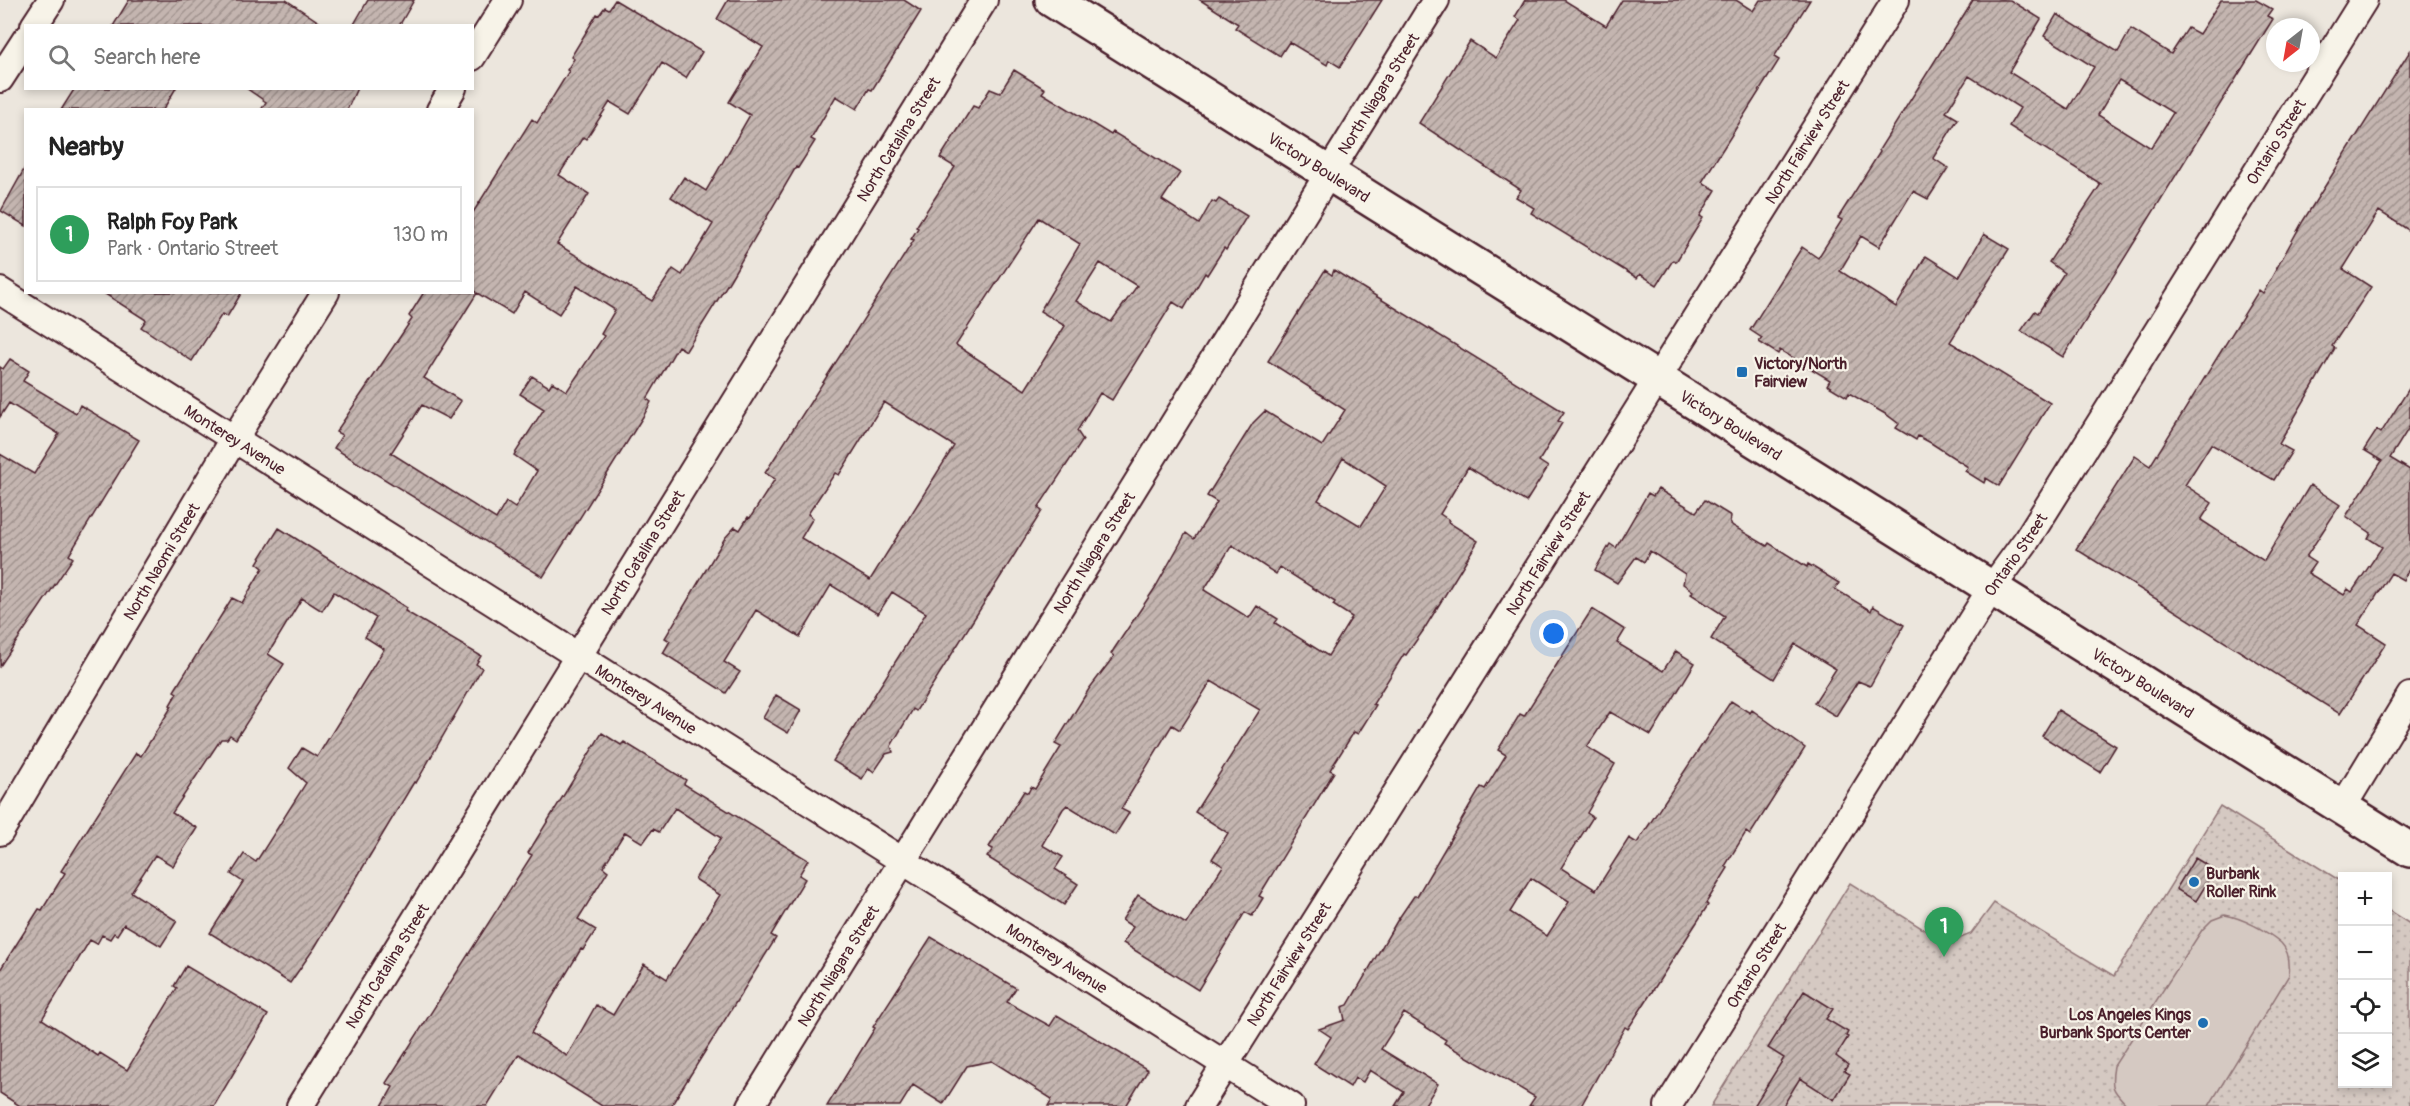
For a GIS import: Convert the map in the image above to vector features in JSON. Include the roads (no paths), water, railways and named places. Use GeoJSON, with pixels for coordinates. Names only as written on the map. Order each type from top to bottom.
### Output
{"type":"FeatureCollection","features":[{"type":"Feature","properties":{"kind":"main road","name":"Victory Boulevard"},"geometry":{"type":"LineString","coordinates":[[1052,0],[1657,381],[2410,850]]}},
{"type":"Feature","properties":{"kind":"street"},"geometry":{"type":"LineString","coordinates":[[35,24],[51,0]]}},
{"type":"Feature","properties":{"kind":"street"},"geometry":{"type":"LineString","coordinates":[[474,54],[508,0]]}},
{"type":"Feature","properties":{"kind":"street","name":"North Catalina Street"},"geometry":{"type":"LineString","coordinates":[[300,1106],[984,0]]}},
{"type":"Feature","properties":{"kind":"street","name":"North Niagara Street"},"geometry":{"type":"LineString","coordinates":[[751,1106],[1437,0]]}},
{"type":"Feature","properties":{"kind":"street","name":"North Fairview Street"},"geometry":{"type":"LineString","coordinates":[[1198,1106],[1896,0]]}},
{"type":"Feature","properties":{"kind":"street","name":"Ontario Street"},"geometry":{"type":"LineString","coordinates":[[1668,1106],[1991,589],[2026,541],[2077,460],[2364,0]]}},
{"type":"Feature","properties":{"kind":"street"},"geometry":{"type":"LineString","coordinates":[[0,79],[24,42]]}},
{"type":"Feature","properties":{"kind":"street"},"geometry":{"type":"LineString","coordinates":[[441,108],[452,90]]}},
{"type":"Feature","properties":{"kind":"street","name":"Monterey Avenue"},"geometry":{"type":"LineString","coordinates":[[0,291],[1291,1106]]}},
{"type":"Feature","properties":{"kind":"street","name":"North Naomi Street"},"geometry":{"type":"LineString","coordinates":[[0,832],[234,439],[325,294]]}},
{"type":"Feature","properties":{"kind":"street"},"geometry":{"type":"LineString","coordinates":[[2342,808],[2410,696]]}},
{"type":"Feature","properties":{"kind":"place","name":"Victory/North Fairview"},"geometry":{"type":"Point","coordinates":[1742,372]}},
{"type":"Feature","properties":{"kind":"place","name":"Burbank Roller Rink"},"geometry":{"type":"Point","coordinates":[2194,882]}},
{"type":"Feature","properties":{"kind":"place","name":"Ralph Foy Park"},"geometry":{"type":"Point","coordinates":[1944,957]}},
{"type":"Feature","properties":{"kind":"place","name":"Los Angeles Kings Burbank Sports Center"},"geometry":{"type":"Point","coordinates":[2203,1023]}}]}
